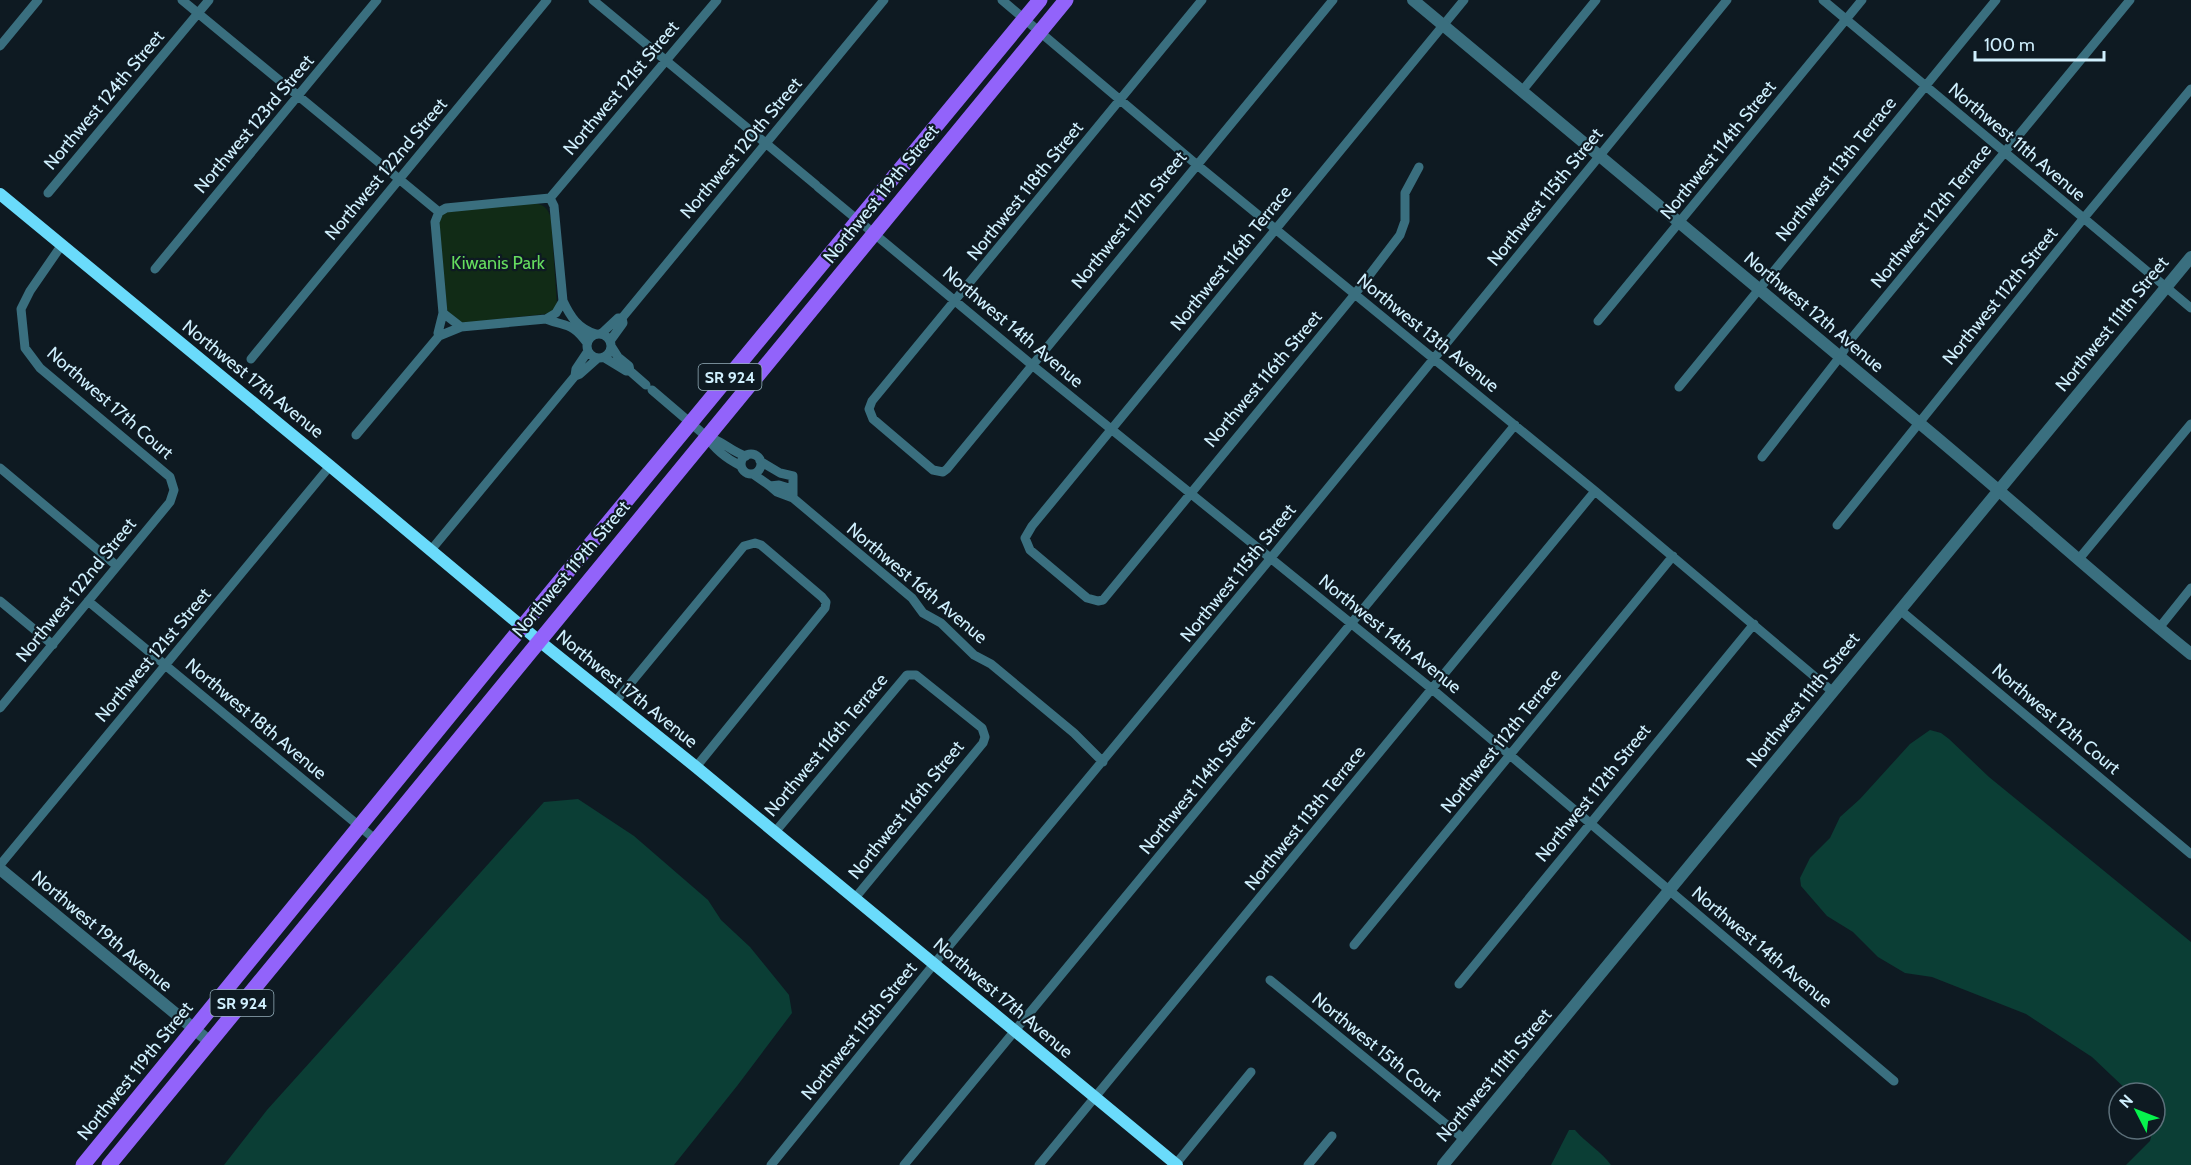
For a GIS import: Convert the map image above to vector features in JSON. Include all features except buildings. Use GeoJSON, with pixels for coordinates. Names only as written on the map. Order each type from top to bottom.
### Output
{"type":"FeatureCollection","features":[{"type":"Feature","properties":{"kind":"highway","name":"Northwest 119th Street"},"geometry":{"type":"LineString","coordinates":[[83,1165],[522,627],[1040,0]]}},
{"type":"Feature","properties":{"kind":"highway","name":"Northwest 119th Street"},"geometry":{"type":"LineString","coordinates":[[109,1165],[1066,0]]}},
{"type":"Feature","properties":{"kind":"main road","name":"Northwest 17th Avenue"},"geometry":{"type":"LineString","coordinates":[[0,194],[1176,1165]]}},
{"type":"Feature","properties":{"kind":"street"},"geometry":{"type":"LineString","coordinates":[[0,46],[38,0]]}},
{"type":"Feature","properties":{"kind":"street"},"geometry":{"type":"LineString","coordinates":[[182,0],[439,212]]}},
{"type":"Feature","properties":{"kind":"street","name":"Northwest 124th Street"},"geometry":{"type":"LineString","coordinates":[[48,193],[209,0]]}},
{"type":"Feature","properties":{"kind":"street","name":"Northwest 123rd Street"},"geometry":{"type":"LineString","coordinates":[[155,269],[378,0]]}},
{"type":"Feature","properties":{"kind":"street","name":"Northwest 122nd Street"},"geometry":{"type":"LineString","coordinates":[[251,359],[547,0]]}},
{"type":"Feature","properties":{"kind":"street","name":"Northwest 14th Avenue"},"geometry":{"type":"LineString","coordinates":[[593,0],[1032,365],[1432,689],[1894,1081]]}},
{"type":"Feature","properties":{"kind":"street","name":"Northwest 121st Street"},"geometry":{"type":"LineString","coordinates":[[550,198],[717,0]]}},
{"type":"Feature","properties":{"kind":"street","name":"Northwest 120th Street"},"geometry":{"type":"LineString","coordinates":[[575,376],[590,337],[598,334],[618,318],[622,318],[884,0]]}},
{"type":"Feature","properties":{"kind":"street","name":"Northwest 13th Avenue"},"geometry":{"type":"LineString","coordinates":[[1002,0],[1196,164],[1595,491],[1833,692]]}},
{"type":"Feature","properties":{"kind":"street","name":"Northwest 118th Street"},"geometry":{"type":"LineString","coordinates":[[952,463],[942,472],[933,470],[873,419],[869,409],[872,401],[1202,0]]}},
{"type":"Feature","properties":{"kind":"street","name":"Northwest 117th Street"},"geometry":{"type":"LineString","coordinates":[[952,463],[1333,0]]}},
{"type":"Feature","properties":{"kind":"street","name":"Northwest 12th Avenue"},"geometry":{"type":"LineString","coordinates":[[1413,0],[1759,288],[2191,654]]}},
{"type":"Feature","properties":{"kind":"street","name":"Northwest 116th Terrace"},"geometry":{"type":"LineString","coordinates":[[1103,600],[1087,598],[1030,550],[1025,538],[1032,526],[1464,0]]}},
{"type":"Feature","properties":{"kind":"street"},"geometry":{"type":"LineString","coordinates":[[1522,91],[1596,0]]}},
{"type":"Feature","properties":{"kind":"street","name":"Northwest 115th Street"},"geometry":{"type":"LineString","coordinates":[[771,1165],[1727,0]]}},
{"type":"Feature","properties":{"kind":"street","name":"Northwest 11th Avenue"},"geometry":{"type":"LineString","coordinates":[[1823,0],[2191,308]]}},
{"type":"Feature","properties":{"kind":"street","name":"Northwest 114th Street"},"geometry":{"type":"LineString","coordinates":[[1598,321],[1862,0]]}},
{"type":"Feature","properties":{"kind":"street","name":"Northwest 113th Terrace"},"geometry":{"type":"LineString","coordinates":[[1679,387],[1996,0]]}},
{"type":"Feature","properties":{"kind":"street","name":"Northwest 112th Terrace"},"geometry":{"type":"LineString","coordinates":[[1762,457],[1839,358],[1851,339],[2130,0]]}},
{"type":"Feature","properties":{"kind":"street","name":"Northwest 112th Street"},"geometry":{"type":"LineString","coordinates":[[1837,525],[2083,219],[2191,89]]}},
{"type":"Feature","properties":{"kind":"street","name":"Northwest 116th Street"},"geometry":{"type":"LineString","coordinates":[[1103,600],[1355,294],[1400,235],[1405,221],[1405,193],[1419,167]]}},
{"type":"Feature","properties":{"kind":"street"},"geometry":{"type":"LineString","coordinates":[[356,435],[439,336],[461,327],[546,319],[568,325],[579,333],[591,355],[601,357],[630,371],[629,366],[618,357],[611,344],[598,334],[585,330],[568,313],[563,301],[554,206],[550,198],[446,208],[439,212],[435,222],[443,313],[439,336]]}},
{"type":"Feature","properties":{"kind":"street","name":"Northwest 17th Court"},"geometry":{"type":"LineString","coordinates":[[61,246],[30,291],[21,309],[26,348],[40,368],[170,477],[174,490]]}},
{"type":"Feature","properties":{"kind":"street","name":"Northwest 111th Street"},"geometry":{"type":"LineString","coordinates":[[1443,1165],[2191,257]]}},
{"type":"Feature","properties":{"kind":"street"},"geometry":{"type":"LineString","coordinates":[[546,319],[555,313],[563,301]]}},
{"type":"Feature","properties":{"kind":"street"},"geometry":{"type":"LineString","coordinates":[[443,313],[461,327]]}},
{"type":"Feature","properties":{"kind":"street","name":"Northwest 120th Street"},"geometry":{"type":"LineString","coordinates":[[431,550],[575,376],[609,353],[611,344],[623,322],[622,318]]}},
{"type":"Feature","properties":{"kind":"street","name":"Northwest 16th Avenue"},"geometry":{"type":"LineString","coordinates":[[630,371],[707,437],[712,445],[729,460],[741,466],[746,474],[753,474],[773,485],[777,492],[792,494],[912,598],[923,613],[941,623],[974,655],[991,664],[1074,733],[1103,762]]}},
{"type":"Feature","properties":{"kind":"street"},"geometry":{"type":"LineString","coordinates":[[2078,560],[2191,424]]}},
{"type":"Feature","properties":{"kind":"street","name":"Northwest 114th Street"},"geometry":{"type":"LineString","coordinates":[[904,1165],[1515,425]]}},
{"type":"Feature","properties":{"kind":"street","name":"Northwest 16th Avenue"},"geometry":{"type":"LineString","coordinates":[[707,437],[717,439],[729,449],[746,456],[753,454],[780,473],[793,476],[792,494]]}},
{"type":"Feature","properties":{"kind":"street"},"geometry":{"type":"LineString","coordinates":[[741,466],[746,456]]}},
{"type":"Feature","properties":{"kind":"street"},"geometry":{"type":"LineString","coordinates":[[753,474],[760,468],[760,461]]}},
{"type":"Feature","properties":{"kind":"street","name":"Northwest 121st Street"},"geometry":{"type":"LineString","coordinates":[[0,865],[330,466]]}},
{"type":"Feature","properties":{"kind":"street"},"geometry":{"type":"LineString","coordinates":[[0,468],[117,566]]}},
{"type":"Feature","properties":{"kind":"street"},"geometry":{"type":"LineString","coordinates":[[773,485],[780,473]]}},
{"type":"Feature","properties":{"kind":"street","name":"Northwest 122nd Street"},"geometry":{"type":"LineString","coordinates":[[0,708],[170,502],[174,490]]}},
{"type":"Feature","properties":{"kind":"street","name":"Northwest 113th Terrace"},"geometry":{"type":"LineString","coordinates":[[1039,1165],[1595,491]]}},
{"type":"Feature","properties":{"kind":"street"},"geometry":{"type":"LineString","coordinates":[[615,702],[744,546],[755,543],[761,545],[826,602],[821,614],[696,767]]}},
{"type":"Feature","properties":{"kind":"street","name":"Northwest 112th Terrace"},"geometry":{"type":"LineString","coordinates":[[1354,945],[1673,556]]}},
{"type":"Feature","properties":{"kind":"street"},"geometry":{"type":"LineString","coordinates":[[2159,628],[2191,588]]}},
{"type":"Feature","properties":{"kind":"street"},"geometry":{"type":"LineString","coordinates":[[0,601],[53,645]]}},
{"type":"Feature","properties":{"kind":"street","name":"Northwest 18th Avenue"},"geometry":{"type":"LineString","coordinates":[[88,601],[375,840]]}},
{"type":"Feature","properties":{"kind":"street","name":"Northwest 12th Court"},"geometry":{"type":"LineString","coordinates":[[1900,610],[2191,854]]}},
{"type":"Feature","properties":{"kind":"street","name":"Northwest 112th Street"},"geometry":{"type":"LineString","coordinates":[[1459,984],[1754,624]]}},
{"type":"Feature","properties":{"kind":"street","name":"Northwest 116th Terrace"},"geometry":{"type":"LineString","coordinates":[[775,832],[903,679],[911,674],[916,675],[982,728],[985,737],[983,743]]}},
{"type":"Feature","properties":{"kind":"street","name":"Northwest 116th Street"},"geometry":{"type":"LineString","coordinates":[[855,898],[983,743]]}},
{"type":"Feature","properties":{"kind":"street","name":"Northwest 19th Avenue"},"geometry":{"type":"LineString","coordinates":[[0,869],[210,1042]]}},
{"type":"Feature","properties":{"kind":"street","name":"Northwest 15th Court"},"geometry":{"type":"LineString","coordinates":[[1269,980],[1464,1139]]}},
{"type":"Feature","properties":{"kind":"street"},"geometry":{"type":"LineString","coordinates":[[1176,1165],[1251,1072]]}},
{"type":"Feature","properties":{"kind":"street"},"geometry":{"type":"LineString","coordinates":[[1308,1165],[1332,1136]]}},
{"type":"Feature","properties":{"kind":"green space","name":"Kiwanis Park"},"geometry":{"type":"Polygon","coordinates":[[[534,203],[545,207],[551,218],[557,305],[553,311],[545,314],[463,323],[455,319],[447,309],[439,221],[441,215],[447,212],[534,203]]]}},
{"type":"Feature","properties":{"kind":"shaded area"},"geometry":{"type":"Polygon","coordinates":[[[1930,730],[1941,733],[1989,777],[2191,942],[2191,1165],[2126,1165],[2150,1141],[2167,1141],[2167,1081],[2117,1081],[2092,1057],[2026,1014],[1932,977],[1905,973],[1878,957],[1853,932],[1827,916],[1801,886],[1800,878],[1810,858],[1830,838],[1840,817],[1860,799],[1910,744],[1930,730]]]}},
{"type":"Feature","properties":{"kind":"shaded area"},"geometry":{"type":"Polygon","coordinates":[[[578,799],[634,836],[708,900],[721,920],[750,947],[789,995],[792,1013],[674,1165],[224,1165],[267,1110],[544,802],[578,799]]]}},
{"type":"Feature","properties":{"kind":"shaded area"},"geometry":{"type":"Polygon","coordinates":[[[1569,1130],[1575,1130],[1611,1165],[1551,1165],[1569,1130]]]}}]}
